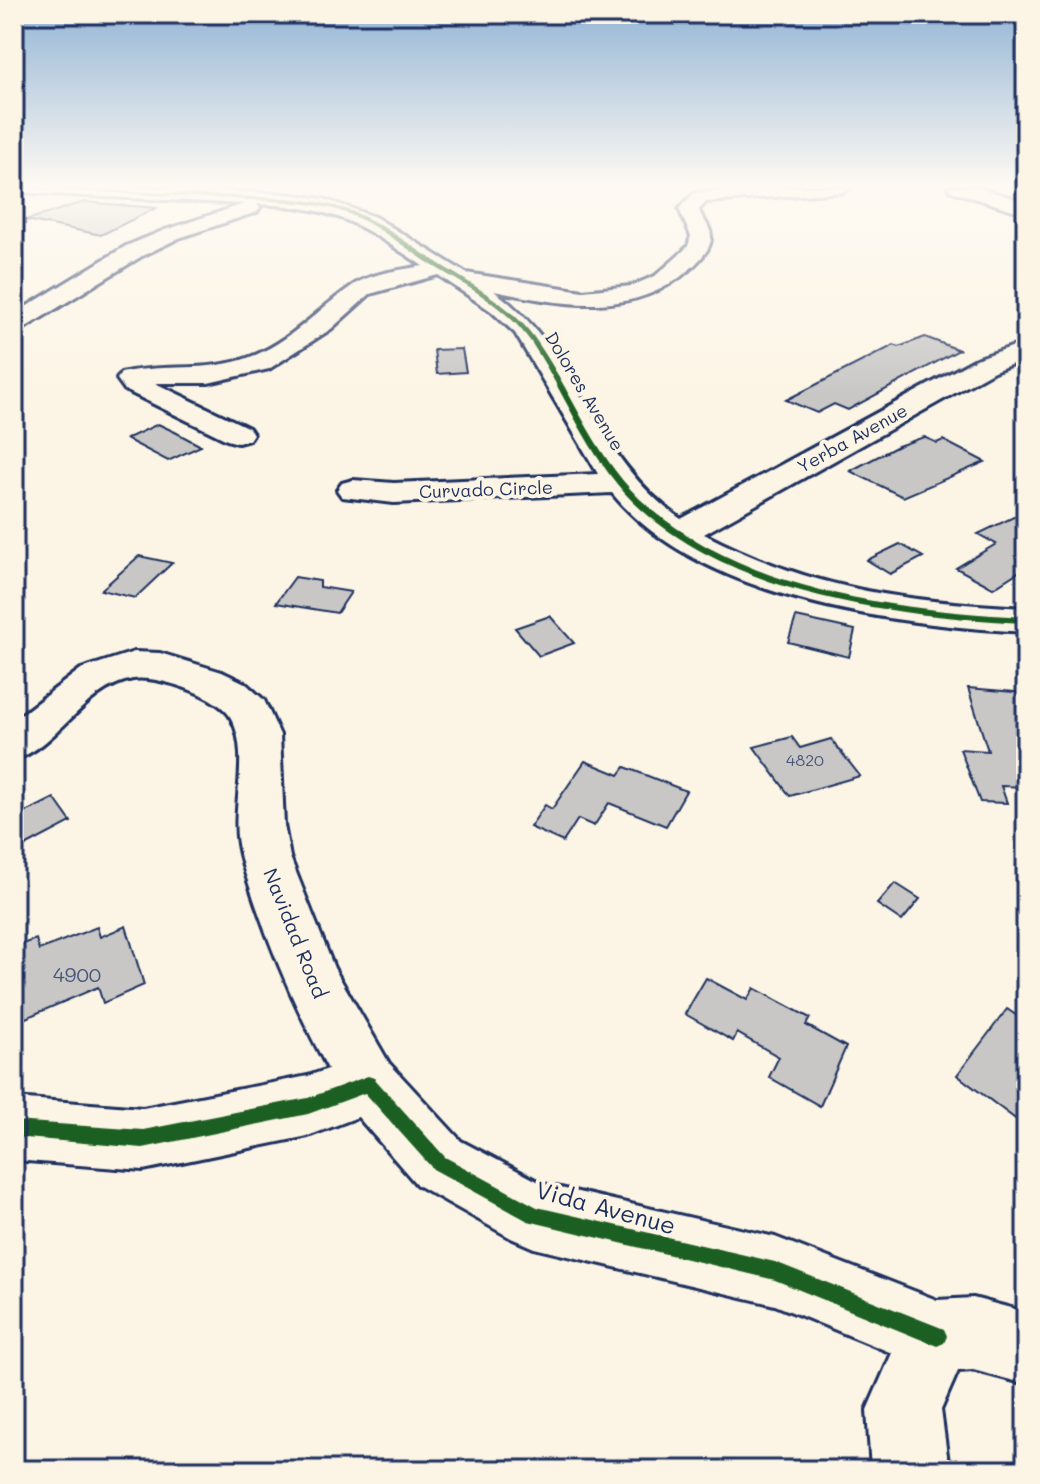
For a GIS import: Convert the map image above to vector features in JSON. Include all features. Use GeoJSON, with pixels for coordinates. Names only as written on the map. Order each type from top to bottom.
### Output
{"type":"FeatureCollection","features":[{"type":"Feature","properties":{"kind":"street"},"geometry":{"type":"LineString","coordinates":[[14,324],[125,256]]}},
{"type":"Feature","properties":{"kind":"street","name":"Dolores Avenue"},"geometry":{"type":"LineString","coordinates":[[423,256],[500,307],[532,337],[619,483],[649,512],[682,532],[759,573],[838,599],[919,614],[1026,620]]}},
{"type":"Feature","properties":{"kind":"street"},"geometry":{"type":"LineString","coordinates":[[238,434],[135,384],[131,379],[147,375],[208,375],[260,363],[322,324],[362,289],[388,280],[449,272],[566,297],[599,299],[628,294],[666,278],[688,256]]}},
{"type":"Feature","properties":{"kind":"street","name":"Yerba Avenue"},"geometry":{"type":"LineString","coordinates":[[682,532],[985,365],[1026,350]]}},
{"type":"Feature","properties":{"kind":"street","name":"Curvado Circle"},"geometry":{"type":"LineString","coordinates":[[353,490],[394,493],[619,483]]}},
{"type":"Feature","properties":{"kind":"street","name":"Navidad Road"},"geometry":{"type":"LineString","coordinates":[[14,744],[75,693],[111,672],[134,667],[153,665],[205,681],[226,690],[244,704],[253,718],[262,764],[263,853],[315,989],[368,1084]]}},
{"type":"Feature","properties":{"kind":"street"},"geometry":{"type":"LineString","coordinates":[[14,1129],[143,1139],[308,1106],[368,1084]]}},
{"type":"Feature","properties":{"kind":"street","name":"Vida Avenue"},"geometry":{"type":"LineString","coordinates":[[368,1084],[439,1163],[534,1215],[775,1271],[937,1336]]}},
{"type":"Feature","properties":{"kind":"street"},"geometry":{"type":"LineString","coordinates":[[910,1470],[904,1410],[937,1336],[973,1334],[1026,1348]]}},
{"type":"Feature","properties":{"kind":"building"},"geometry":{"type":"Polygon","coordinates":[[[925,337],[959,350],[848,410],[834,404],[817,413],[786,400],[894,345],[899,347],[925,337]]]}},
{"type":"Feature","properties":{"kind":"building"},"geometry":{"type":"Polygon","coordinates":[[[462,349],[466,372],[437,374],[434,350],[462,349]]]}},
{"type":"Feature","properties":{"kind":"building"},"geometry":{"type":"Polygon","coordinates":[[[158,424],[201,446],[168,461],[126,439],[158,424]]]}},
{"type":"Feature","properties":{"kind":"building"},"geometry":{"type":"Polygon","coordinates":[[[924,437],[937,443],[943,440],[985,462],[903,497],[850,471],[898,446],[924,437]]]}},
{"type":"Feature","properties":{"kind":"building"},"geometry":{"type":"Polygon","coordinates":[[[1026,511],[1026,567],[993,588],[956,568],[996,544],[978,534],[1026,511]]]}},
{"type":"Feature","properties":{"kind":"building"},"geometry":{"type":"Polygon","coordinates":[[[900,544],[923,557],[890,574],[867,560],[900,544]]]}},
{"type":"Feature","properties":{"kind":"building"},"geometry":{"type":"Polygon","coordinates":[[[139,556],[172,563],[135,598],[101,590],[139,556]]]}},
{"type":"Feature","properties":{"kind":"building"},"geometry":{"type":"Polygon","coordinates":[[[295,577],[320,581],[320,587],[351,592],[337,613],[276,603],[295,577]]]}},
{"type":"Feature","properties":{"kind":"building"},"geometry":{"type":"Polygon","coordinates":[[[550,616],[574,643],[539,656],[515,628],[550,616]]]}},
{"type":"Feature","properties":{"kind":"building"},"geometry":{"type":"Polygon","coordinates":[[[796,617],[855,630],[849,657],[788,642],[796,617]]]}},
{"type":"Feature","properties":{"kind":"building"},"geometry":{"type":"Polygon","coordinates":[[[968,688],[1026,693],[1026,787],[1001,786],[1007,803],[980,802],[960,749],[988,751],[968,688]]]}},
{"type":"Feature","properties":{"kind":"building"},"geometry":{"type":"Polygon","coordinates":[[[792,737],[800,748],[831,739],[860,776],[790,796],[754,747],[792,737]]]}},
{"type":"Feature","properties":{"kind":"building"},"geometry":{"type":"Polygon","coordinates":[[[585,761],[619,775],[625,767],[686,791],[666,826],[609,803],[594,826],[578,819],[563,842],[530,827],[545,805],[552,809],[585,761]]]}},
{"type":"Feature","properties":{"kind":"building"},"geometry":{"type":"Polygon","coordinates":[[[54,798],[71,822],[14,852],[14,818],[54,798]]]}},
{"type":"Feature","properties":{"kind":"building"},"geometry":{"type":"Polygon","coordinates":[[[895,883],[920,899],[902,921],[877,904],[895,883]]]}},
{"type":"Feature","properties":{"kind":"building"},"geometry":{"type":"Polygon","coordinates":[[[126,926],[144,985],[103,1003],[98,987],[14,1023],[14,947],[36,939],[39,950],[97,927],[100,937],[126,926]]]}},
{"type":"Feature","properties":{"kind":"building"},"geometry":{"type":"Polygon","coordinates":[[[706,978],[747,1000],[754,988],[810,1018],[806,1025],[846,1047],[820,1106],[769,1077],[779,1057],[737,1033],[733,1041],[685,1014],[706,978]]]}},
{"type":"Feature","properties":{"kind":"building"},"geometry":{"type":"Polygon","coordinates":[[[1007,1009],[1026,1022],[1026,1127],[957,1075],[1007,1009]]]}},
{"type":"Feature","properties":{"kind":"cycle path"},"geometry":{"type":"LineString","coordinates":[[423,256],[513,316],[534,341],[614,475],[648,511],[690,540],[780,582],[828,596],[927,613],[1026,620]]}},
{"type":"Feature","properties":{"kind":"cycle path"},"geometry":{"type":"LineString","coordinates":[[14,1129],[143,1139],[308,1106],[368,1084],[439,1163],[534,1215],[775,1271],[937,1336]]}}]}
